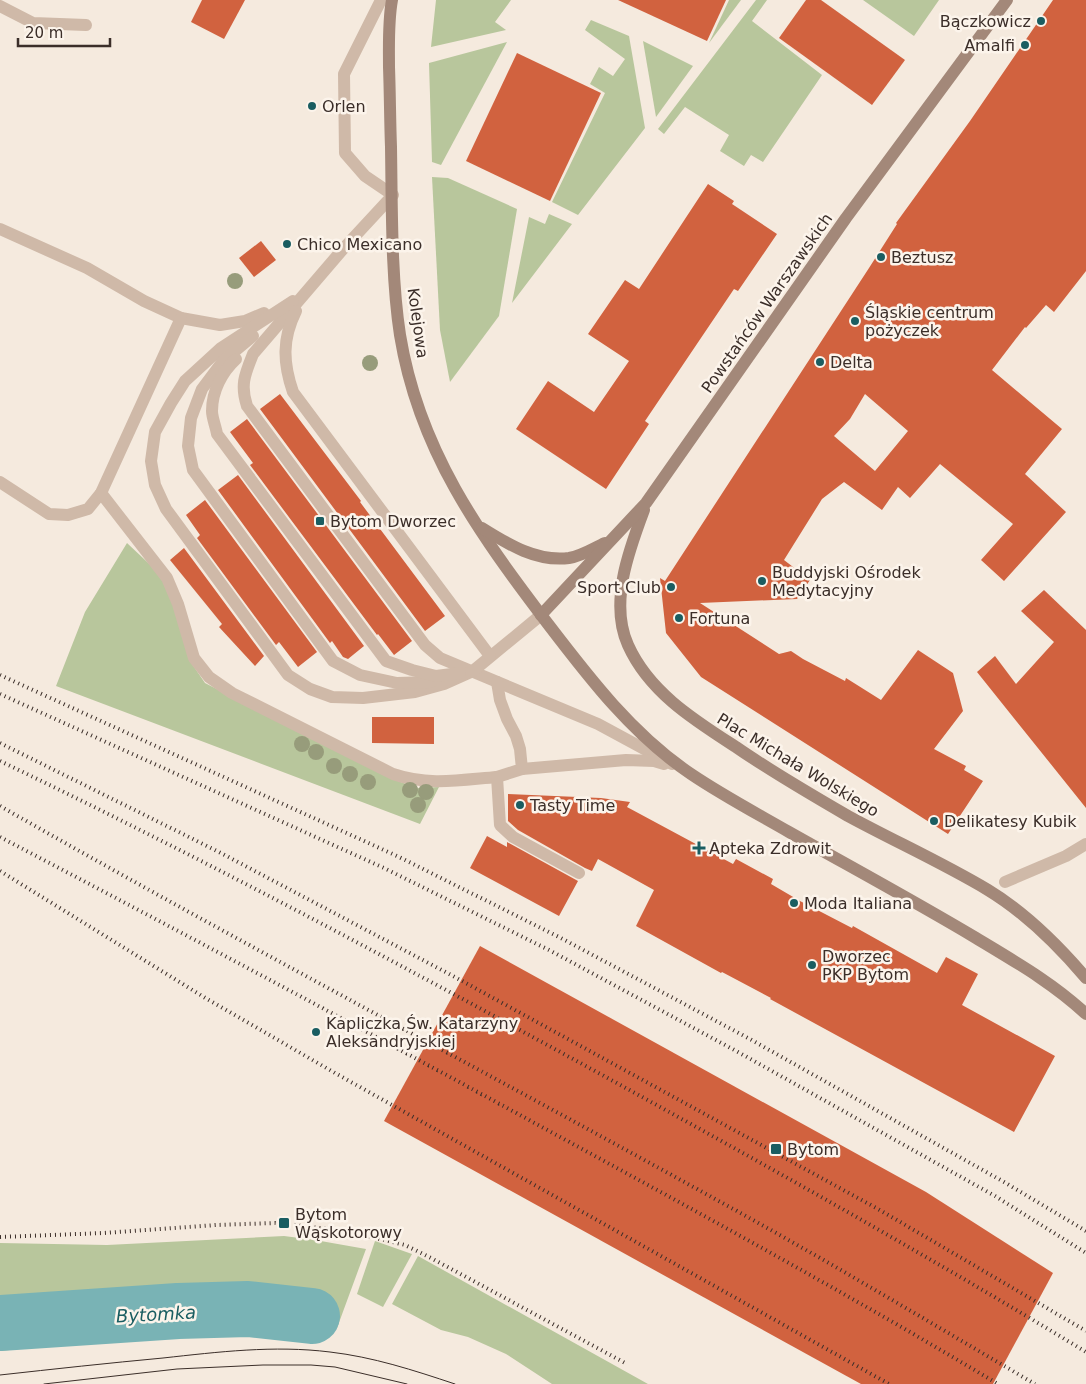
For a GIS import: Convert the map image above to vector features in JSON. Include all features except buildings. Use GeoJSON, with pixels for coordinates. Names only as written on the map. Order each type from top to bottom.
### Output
{"type":"FeatureCollection","features":[{"type":"Feature","properties":{"kind":"main road","name":"Kolejowa"},"geometry":{"type":"LineString","coordinates":[[392,0],[389,35],[398,318],[413,388],[435,450],[461,501],[541,615]]}},
{"type":"Feature","properties":{"kind":"main road","name":"Powstańców Warszawskich"},"geometry":{"type":"LineString","coordinates":[[541,615],[646,503],[840,226],[1008,0]]}},
{"type":"Feature","properties":{"kind":"main road","name":"Plac Michała Wolskiego"},"geometry":{"type":"LineString","coordinates":[[646,503],[632,542],[624,576],[621,611],[628,645],[645,674],[657,688],[695,720],[761,764],[848,816],[989,891],[1024,916],[1055,943],[1086,978]]}},
{"type":"Feature","properties":{"kind":"main road"},"geometry":{"type":"LineString","coordinates":[[476,524],[523,552],[542,557],[570,558],[612,540]]}},
{"type":"Feature","properties":{"kind":"main road"},"geometry":{"type":"LineString","coordinates":[[541,615],[600,690],[626,719],[690,774],[1042,978],[1086,1014]]}},
{"type":"Feature","properties":{"kind":"street"},"geometry":{"type":"LineString","coordinates":[[381,0],[344,74],[345,154],[365,176],[393,195],[253,354],[245,375],[242,392],[247,406],[425,645],[440,658],[598,724],[690,774]]}},
{"type":"Feature","properties":{"kind":"street"},"geometry":{"type":"LineString","coordinates":[[0,6],[33,23],[86,25]]}},
{"type":"Feature","properties":{"kind":"street"},"geometry":{"type":"LineString","coordinates":[[0,229],[87,268],[144,301],[182,318],[220,325],[245,321],[305,293]]}},
{"type":"Feature","properties":{"kind":"street"},"geometry":{"type":"LineString","coordinates":[[305,293],[289,324],[285,351],[286,372],[293,392],[490,656]]}},
{"type":"Feature","properties":{"kind":"street"},"geometry":{"type":"LineString","coordinates":[[305,293],[229,366],[215,391],[212,412],[217,434],[386,661],[436,676],[473,671]]}},
{"type":"Feature","properties":{"kind":"street"},"geometry":{"type":"LineString","coordinates":[[305,293],[223,361],[202,389],[191,418],[188,446],[193,470],[333,661],[360,675],[398,683],[432,682],[473,671]]}},
{"type":"Feature","properties":{"kind":"street"},"geometry":{"type":"LineString","coordinates":[[305,293],[221,348],[185,381],[155,432],[151,462],[155,485],[166,509],[288,675],[310,689],[332,697],[363,698],[415,692],[444,684],[473,671],[541,615]]}},
{"type":"Feature","properties":{"kind":"street"},"geometry":{"type":"LineString","coordinates":[[0,482],[50,514],[68,515],[88,509],[101,494],[182,318]]}},
{"type":"Feature","properties":{"kind":"street"},"geometry":{"type":"LineString","coordinates":[[101,494],[167,578],[178,604],[194,658],[209,677],[232,693],[393,774],[426,782],[497,777],[522,769],[626,760],[654,761],[690,774]]}},
{"type":"Feature","properties":{"kind":"street"},"geometry":{"type":"LineString","coordinates":[[497,682],[500,700],[520,749],[522,769]]}},
{"type":"Feature","properties":{"kind":"street"},"geometry":{"type":"LineString","coordinates":[[497,777],[500,825],[513,837],[579,873]]}},
{"type":"Feature","properties":{"kind":"street"},"geometry":{"type":"LineString","coordinates":[[1005,882],[1066,856],[1086,844]]}},
{"type":"Feature","properties":{"kind":"green space"},"geometry":{"type":"Polygon","coordinates":[[[436,0],[511,0],[495,22],[506,30],[431,47],[436,0]]]}},
{"type":"Feature","properties":{"kind":"green space"},"geometry":{"type":"Polygon","coordinates":[[[729,0],[741,0],[709,43],[729,0]]]}},
{"type":"Feature","properties":{"kind":"green space"},"geometry":{"type":"Polygon","coordinates":[[[756,0],[767,0],[752,21],[822,75],[763,162],[751,155],[744,166],[720,151],[729,135],[685,107],[664,134],[658,129],[756,0]]]}},
{"type":"Feature","properties":{"kind":"green space"},"geometry":{"type":"Polygon","coordinates":[[[863,0],[939,0],[914,36],[863,0]]]}},
{"type":"Feature","properties":{"kind":"green space"},"geometry":{"type":"Polygon","coordinates":[[[591,20],[629,36],[645,128],[578,215],[552,202],[605,93],[590,84],[599,67],[613,76],[625,59],[585,30],[591,20]]]}},
{"type":"Feature","properties":{"kind":"green space"},"geometry":{"type":"Polygon","coordinates":[[[643,41],[693,66],[656,117],[643,41]]]}},
{"type":"Feature","properties":{"kind":"green space"},"geometry":{"type":"Polygon","coordinates":[[[507,42],[441,165],[432,162],[429,63],[507,42]]]}},
{"type":"Feature","properties":{"kind":"green space"},"geometry":{"type":"Polygon","coordinates":[[[432,177],[448,178],[517,209],[499,316],[450,382],[440,330],[432,177]]]}},
{"type":"Feature","properties":{"kind":"green space"},"geometry":{"type":"Polygon","coordinates":[[[549,214],[572,224],[512,303],[529,217],[545,224],[549,214]]]}},
{"type":"Feature","properties":{"kind":"green space"},"geometry":{"type":"Polygon","coordinates":[[[127,543],[161,575],[167,585],[190,661],[205,683],[392,779],[418,788],[439,787],[420,824],[56,686],[85,612],[127,543]]]}},
{"type":"Feature","properties":{"kind":"green space"},"geometry":{"type":"Polygon","coordinates":[[[284,1236],[366,1249],[337,1328],[271,1323],[0,1351],[0,1243],[107,1245],[284,1236]]]}},
{"type":"Feature","properties":{"kind":"green space"},"geometry":{"type":"Polygon","coordinates":[[[375,1241],[412,1254],[383,1307],[357,1294],[375,1241]]]}},
{"type":"Feature","properties":{"kind":"green space"},"geometry":{"type":"Polygon","coordinates":[[[418,1256],[648,1384],[552,1384],[506,1354],[468,1337],[441,1330],[392,1304],[418,1256]]]}},
{"type":"Feature","properties":{"kind":"waterway","name":"Bytomka"},"geometry":{"type":"LineString","coordinates":[[0,1323],[178,1311],[248,1309],[312,1316]]}},
{"type":"Feature","properties":{"kind":"tram line"},"geometry":{"type":"LineString","coordinates":[[0,1375],[225,1352],[288,1349],[330,1352],[362,1357],[455,1384]]}},
{"type":"Feature","properties":{"kind":"tram line"},"geometry":{"type":"LineString","coordinates":[[44,1384],[177,1369],[263,1365],[335,1367],[407,1384]]}},
{"type":"Feature","properties":{"kind":"railway"},"geometry":{"type":"LineString","coordinates":[[0,675],[397,856],[559,937],[748,1038],[1004,1182],[1086,1231]]}},
{"type":"Feature","properties":{"kind":"railway"},"geometry":{"type":"LineString","coordinates":[[0,694],[384,868],[549,950],[738,1052],[995,1196],[1086,1253]]}},
{"type":"Feature","properties":{"kind":"railway"},"geometry":{"type":"LineString","coordinates":[[0,743],[219,852],[453,976],[878,1209],[1086,1331]]}},
{"type":"Feature","properties":{"kind":"railway"},"geometry":{"type":"LineString","coordinates":[[0,761],[221,871],[512,1026],[837,1206],[1086,1352]]}},
{"type":"Feature","properties":{"kind":"railway"},"geometry":{"type":"LineString","coordinates":[[0,806],[178,906],[755,1221],[1035,1384]]}},
{"type":"Feature","properties":{"kind":"railway"},"geometry":{"type":"LineString","coordinates":[[0,837],[203,944],[655,1189],[828,1285],[998,1384]]}},
{"type":"Feature","properties":{"kind":"railway"},"geometry":{"type":"LineString","coordinates":[[0,871],[207,999],[335,1073],[889,1384]]}},
{"type":"Feature","properties":{"kind":"railway"},"geometry":{"type":"LineString","coordinates":[[0,1237],[275,1223],[329,1229],[385,1240],[405,1245],[431,1258],[625,1363]]}},
{"type":"Feature","properties":{"kind":"place","name":"Bączkowicz"},"geometry":{"type":"Point","coordinates":[1041,21]}},
{"type":"Feature","properties":{"kind":"place","name":"Amalfi"},"geometry":{"type":"Point","coordinates":[1025,45]}},
{"type":"Feature","properties":{"kind":"place","name":"Orlen"},"geometry":{"type":"Point","coordinates":[312,106]}},
{"type":"Feature","properties":{"kind":"place","name":"Chico Mexicano"},"geometry":{"type":"Point","coordinates":[287,244]}},
{"type":"Feature","properties":{"kind":"place","name":"Beztusz"},"geometry":{"type":"Point","coordinates":[881,257]}},
{"type":"Feature","properties":{"kind":"place","name":"Śląskie centrum pożyczek"},"geometry":{"type":"Point","coordinates":[855,321]}},
{"type":"Feature","properties":{"kind":"place","name":"Delta"},"geometry":{"type":"Point","coordinates":[820,362]}},
{"type":"Feature","properties":{"kind":"place","name":"Bytom Dworzec"},"geometry":{"type":"Point","coordinates":[320,521]}},
{"type":"Feature","properties":{"kind":"place","name":"Buddyjski Ośrodek Medytacyjny"},"geometry":{"type":"Point","coordinates":[762,581]}},
{"type":"Feature","properties":{"kind":"place","name":"Sport Club"},"geometry":{"type":"Point","coordinates":[671,587]}},
{"type":"Feature","properties":{"kind":"place","name":"Fortuna"},"geometry":{"type":"Point","coordinates":[679,618]}},
{"type":"Feature","properties":{"kind":"place","name":"Tasty Time"},"geometry":{"type":"Point","coordinates":[520,805]}},
{"type":"Feature","properties":{"kind":"place","name":"Delikatesy Kubik"},"geometry":{"type":"Point","coordinates":[934,821]}},
{"type":"Feature","properties":{"kind":"place","name":"Apteka Zdrowit"},"geometry":{"type":"Point","coordinates":[699,848]}},
{"type":"Feature","properties":{"kind":"place","name":"Moda Italiana"},"geometry":{"type":"Point","coordinates":[794,903]}},
{"type":"Feature","properties":{"kind":"place","name":"Dworzec PKP Bytom"},"geometry":{"type":"Point","coordinates":[812,965]}},
{"type":"Feature","properties":{"kind":"place","name":"Kapliczka Św. Katarzyny Aleksandryjskiej"},"geometry":{"type":"Point","coordinates":[316,1032]}},
{"type":"Feature","properties":{"kind":"place","name":"Bytom"},"geometry":{"type":"Point","coordinates":[776,1149]}},
{"type":"Feature","properties":{"kind":"place","name":"Bytom Wąskotorowy"},"geometry":{"type":"Point","coordinates":[284,1223]}}]}
